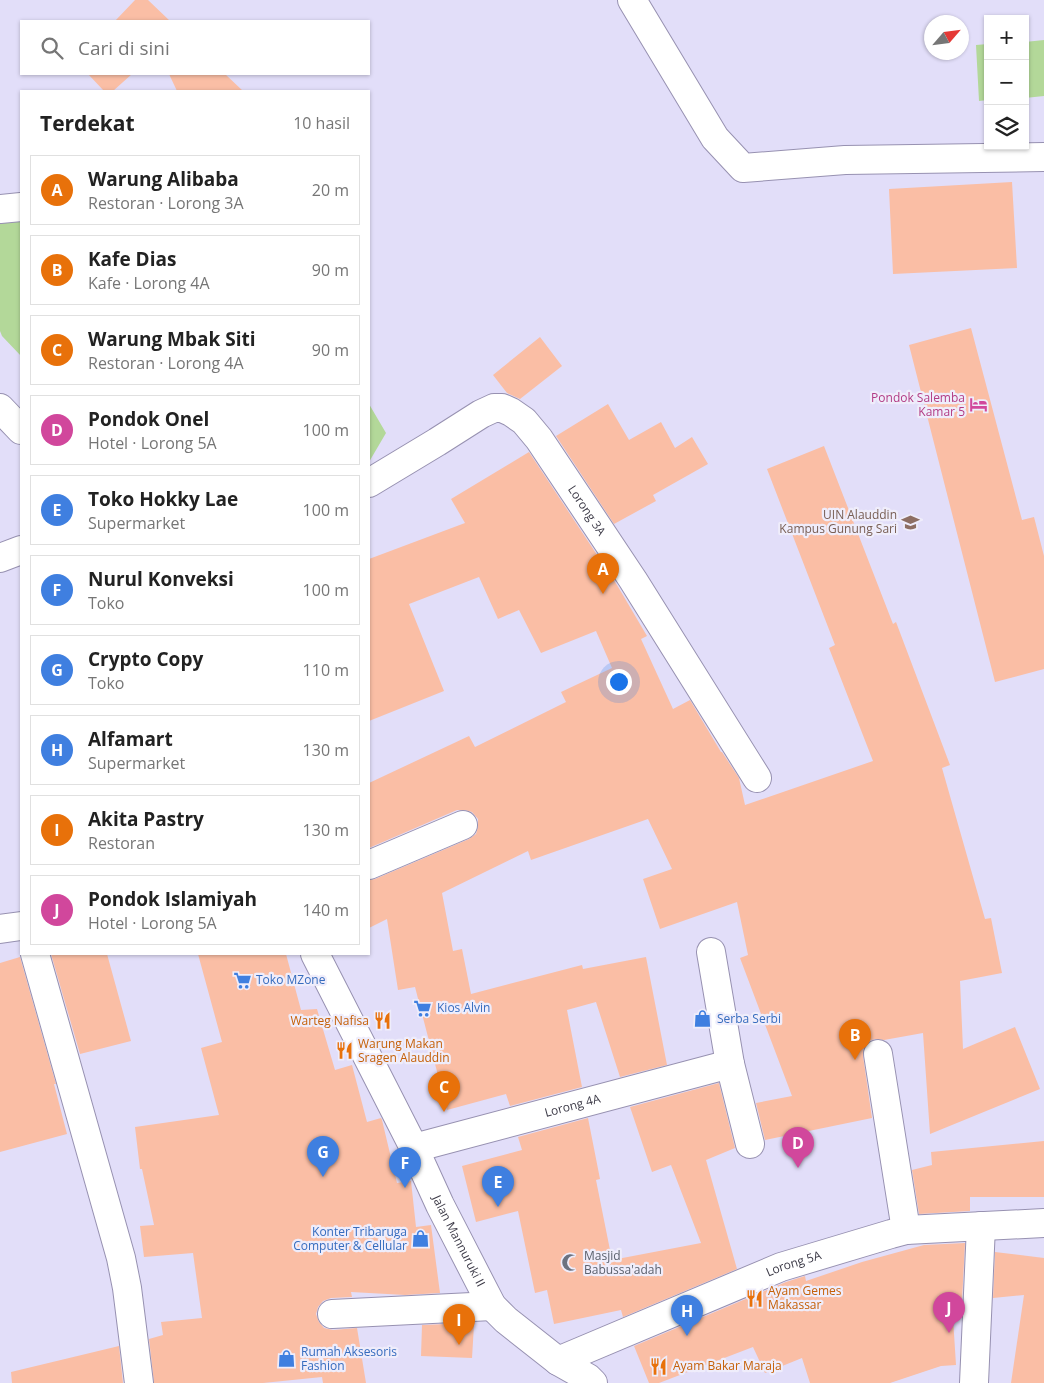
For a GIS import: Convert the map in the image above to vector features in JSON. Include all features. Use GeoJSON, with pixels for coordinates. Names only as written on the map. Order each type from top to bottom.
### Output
{"type":"FeatureCollection","features":[{"type":"Feature","properties":{"kind":"street"},"geometry":{"type":"LineString","coordinates":[[632,0],[715,138],[743,168],[845,160],[1044,157]]}},
{"type":"Feature","properties":{"kind":"street"},"geometry":{"type":"LineString","coordinates":[[0,210],[20,207]]}},
{"type":"Feature","properties":{"kind":"street"},"geometry":{"type":"LineString","coordinates":[[0,408],[20,429]]}},
{"type":"Feature","properties":{"kind":"street","name":"Lorong 3A"},"geometry":{"type":"LineString","coordinates":[[370,482],[481,414],[494,408],[502,408],[524,421],[539,439],[633,580],[758,778]]}},
{"type":"Feature","properties":{"kind":"street"},"geometry":{"type":"LineString","coordinates":[[0,558],[20,550]]}},
{"type":"Feature","properties":{"kind":"street"},"geometry":{"type":"LineString","coordinates":[[370,865],[463,825]]}},
{"type":"Feature","properties":{"kind":"street"},"geometry":{"type":"LineString","coordinates":[[0,929],[20,926]]}},
{"type":"Feature","properties":{"kind":"street"},"geometry":{"type":"LineString","coordinates":[[711,952],[730,1064],[750,1144]]}},
{"type":"Feature","properties":{"kind":"street"},"geometry":{"type":"LineString","coordinates":[[35,955],[121,1258],[127,1288],[139,1383]]}},
{"type":"Feature","properties":{"kind":"street","name":"Jalan Mannuruki II"},"geometry":{"type":"LineString","coordinates":[[316,955],[492,1306],[506,1320],[558,1361],[588,1378],[593,1383]]}},
{"type":"Feature","properties":{"kind":"street"},"geometry":{"type":"LineString","coordinates":[[878,1054],[906,1230]]}},
{"type":"Feature","properties":{"kind":"street","name":"Lorong 4A"},"geometry":{"type":"LineString","coordinates":[[414,1148],[730,1064]]}},
{"type":"Feature","properties":{"kind":"street","name":"Lorong 5A"},"geometry":{"type":"LineString","coordinates":[[558,1361],[782,1267],[906,1230],[1044,1223]]}},
{"type":"Feature","properties":{"kind":"street"},"geometry":{"type":"LineString","coordinates":[[974,1383],[982,1226]]}},
{"type":"Feature","properties":{"kind":"street"},"geometry":{"type":"LineString","coordinates":[[332,1314],[492,1306]]}},
{"type":"Feature","properties":{"kind":"green space"},"geometry":{"type":"Polygon","coordinates":[[[1044,40],[1044,96],[1029,98],[1029,42],[1044,40]]]}},
{"type":"Feature","properties":{"kind":"green space"},"geometry":{"type":"Polygon","coordinates":[[[984,44],[984,100],[979,101],[976,45],[984,44]]]}},
{"type":"Feature","properties":{"kind":"green space"},"geometry":{"type":"Polygon","coordinates":[[[20,217],[20,355],[2,336],[0,331],[0,220],[20,217]]]}},
{"type":"Feature","properties":{"kind":"green space"},"geometry":{"type":"Polygon","coordinates":[[[370,406],[386,433],[370,460],[370,406]]]}},
{"type":"Feature","properties":{"kind":"building"},"geometry":{"type":"Polygon","coordinates":[[[135,0],[148,0],[169,20],[116,20],[135,0]]]}},
{"type":"Feature","properties":{"kind":"building"},"geometry":{"type":"Polygon","coordinates":[[[89,75],[131,75],[114,90],[103,90],[89,75]]]}},
{"type":"Feature","properties":{"kind":"building"},"geometry":{"type":"Polygon","coordinates":[[[169,75],[226,75],[242,90],[177,90],[169,75]]]}},
{"type":"Feature","properties":{"kind":"building"},"geometry":{"type":"Polygon","coordinates":[[[1012,182],[1017,268],[893,274],[889,189],[1012,182]]]}},
{"type":"Feature","properties":{"kind":"building"},"geometry":{"type":"Polygon","coordinates":[[[971,328],[1022,520],[1034,517],[1044,556],[1044,669],[995,682],[909,345],[971,328]]]}},
{"type":"Feature","properties":{"kind":"building"},"geometry":{"type":"Polygon","coordinates":[[[540,337],[562,366],[520,399],[507,393],[493,375],[540,337]]]}},
{"type":"Feature","properties":{"kind":"building"},"geometry":{"type":"Polygon","coordinates":[[[608,404],[629,440],[661,422],[675,448],[692,437],[708,464],[653,495],[656,501],[614,524],[556,436],[608,404]]]}},
{"type":"Feature","properties":{"kind":"building"},"geometry":{"type":"Polygon","coordinates":[[[824,446],[893,624],[896,622],[950,765],[942,768],[985,919],[991,918],[1002,973],[960,981],[963,1049],[1015,1027],[1040,1089],[930,1134],[923,1033],[884,1040],[875,1039],[864,1043],[863,1056],[872,1118],[765,1140],[756,1103],[792,1096],[740,958],[748,955],[737,902],[660,929],[643,879],[672,869],[648,819],[531,860],[528,851],[442,893],[453,951],[462,949],[471,994],[582,965],[583,969],[646,957],[667,1065],[620,1077],[596,1002],[567,1010],[582,1087],[510,1106],[506,1094],[447,1110],[415,987],[398,990],[387,919],[370,928],[370,880],[469,839],[476,834],[478,819],[472,812],[457,810],[370,848],[370,783],[469,736],[475,747],[566,702],[561,692],[612,668],[596,631],[541,653],[519,610],[498,619],[479,577],[409,604],[444,691],[370,721],[370,559],[465,523],[451,499],[529,452],[617,585],[647,636],[641,639],[673,709],[690,700],[739,778],[745,805],[873,761],[829,648],[835,645],[767,469],[824,446]]]}},
{"type":"Feature","properties":{"kind":"building"},"geometry":{"type":"Polygon","coordinates":[[[51,955],[107,955],[131,1041],[80,1054],[51,955]]]}},
{"type":"Feature","properties":{"kind":"building"},"geometry":{"type":"Polygon","coordinates":[[[198,955],[286,955],[301,1010],[317,1009],[335,1070],[352,1065],[367,1122],[381,1118],[382,1120],[397,1183],[411,1181],[416,1227],[431,1225],[440,1293],[405,1295],[351,1292],[352,1297],[331,1298],[323,1301],[318,1307],[316,1314],[324,1328],[333,1330],[357,1328],[366,1383],[323,1383],[322,1377],[263,1383],[154,1383],[149,1339],[163,1335],[161,1322],[202,1318],[193,1253],[144,1257],[140,1226],[154,1225],[142,1169],[140,1169],[135,1127],[219,1115],[201,1048],[222,1042],[198,955]]]}},
{"type":"Feature","properties":{"kind":"building"},"geometry":{"type":"Polygon","coordinates":[[[20,957],[56,1084],[54,1084],[67,1134],[0,1152],[0,963],[20,957]]]}},
{"type":"Feature","properties":{"kind":"building"},"geometry":{"type":"Polygon","coordinates":[[[719,1083],[735,1148],[706,1160],[737,1269],[623,1317],[621,1310],[554,1324],[547,1290],[535,1293],[518,1211],[476,1222],[462,1166],[522,1150],[518,1137],[588,1118],[600,1179],[596,1180],[612,1260],[701,1243],[671,1165],[652,1172],[630,1107],[719,1083]]]}},
{"type":"Feature","properties":{"kind":"building"},"geometry":{"type":"Polygon","coordinates":[[[1044,1141],[1044,1197],[970,1197],[970,1211],[919,1214],[912,1170],[932,1165],[931,1152],[1044,1141]]]}},
{"type":"Feature","properties":{"kind":"building"},"geometry":{"type":"Polygon","coordinates":[[[965,1243],[962,1301],[952,1302],[956,1365],[941,1366],[890,1383],[810,1383],[802,1358],[765,1373],[753,1347],[659,1383],[649,1383],[634,1346],[786,1282],[805,1276],[806,1281],[862,1262],[924,1245],[965,1243]]]}},
{"type":"Feature","properties":{"kind":"building"},"geometry":{"type":"Polygon","coordinates":[[[995,1252],[1044,1258],[1044,1383],[1011,1383],[1024,1295],[993,1298],[995,1252]]]}},
{"type":"Feature","properties":{"kind":"building"},"geometry":{"type":"Polygon","coordinates":[[[422,1325],[474,1325],[472,1358],[421,1356],[422,1325]]]}},
{"type":"Feature","properties":{"kind":"building"},"geometry":{"type":"Polygon","coordinates":[[[119,1346],[123,1383],[12,1383],[11,1372],[119,1346]]]}},
{"type":"Feature","properties":{"kind":"place","name":"Pondok Salemba Kamar 5"},"geometry":{"type":"Point","coordinates":[979,405]}},
{"type":"Feature","properties":{"kind":"place","name":"UIN Alauddin Kampus Gunung Sari"},"geometry":{"type":"Point","coordinates":[911,522]}},
{"type":"Feature","properties":{"kind":"place","name":"Warung Alibaba"},"geometry":{"type":"Point","coordinates":[603,594]}},
{"type":"Feature","properties":{"kind":"place","name":"Toko MZone"},"geometry":{"type":"Point","coordinates":[242,980]}},
{"type":"Feature","properties":{"kind":"place","name":"Kios Alvin"},"geometry":{"type":"Point","coordinates":[423,1008]}},
{"type":"Feature","properties":{"kind":"place","name":"Serba Serbi"},"geometry":{"type":"Point","coordinates":[703,1019]}},
{"type":"Feature","properties":{"kind":"place","name":"Warteg Nafisa"},"geometry":{"type":"Point","coordinates":[383,1021]}},
{"type":"Feature","properties":{"kind":"place","name":"Warung Makan Sragen Alauddin"},"geometry":{"type":"Point","coordinates":[344,1051]}},
{"type":"Feature","properties":{"kind":"place","name":"Kafe Dias"},"geometry":{"type":"Point","coordinates":[855,1060]}},
{"type":"Feature","properties":{"kind":"place","name":"Warung Mbak Siti"},"geometry":{"type":"Point","coordinates":[444,1112]}},
{"type":"Feature","properties":{"kind":"place","name":"Pondok Onel"},"geometry":{"type":"Point","coordinates":[798,1168]}},
{"type":"Feature","properties":{"kind":"place","name":"Crypto Copy"},"geometry":{"type":"Point","coordinates":[323,1177]}},
{"type":"Feature","properties":{"kind":"place","name":"Nurul Konveksi"},"geometry":{"type":"Point","coordinates":[405,1188]}},
{"type":"Feature","properties":{"kind":"place","name":"Toko Hokky Lae"},"geometry":{"type":"Point","coordinates":[498,1207]}},
{"type":"Feature","properties":{"kind":"place","name":"Konter Tribaruga Computer & Cellular"},"geometry":{"type":"Point","coordinates":[421,1239]}},
{"type":"Feature","properties":{"kind":"place","name":"Masjid Babussa'adah"},"geometry":{"type":"Point","coordinates":[570,1263]}},
{"type":"Feature","properties":{"kind":"place","name":"Ayam Gemes Makassar"},"geometry":{"type":"Point","coordinates":[754,1298]}},
{"type":"Feature","properties":{"kind":"place","name":"Pondok Islamiyah"},"geometry":{"type":"Point","coordinates":[949,1333]}},
{"type":"Feature","properties":{"kind":"place","name":"Alfamart"},"geometry":{"type":"Point","coordinates":[687,1336]}},
{"type":"Feature","properties":{"kind":"place","name":"Akita Pastry"},"geometry":{"type":"Point","coordinates":[459,1345]}},
{"type":"Feature","properties":{"kind":"place","name":"Rumah Aksesoris Fashion"},"geometry":{"type":"Point","coordinates":[287,1359]}},
{"type":"Feature","properties":{"kind":"place","name":"Ayam Bakar Maraja"},"geometry":{"type":"Point","coordinates":[659,1366]}}]}
